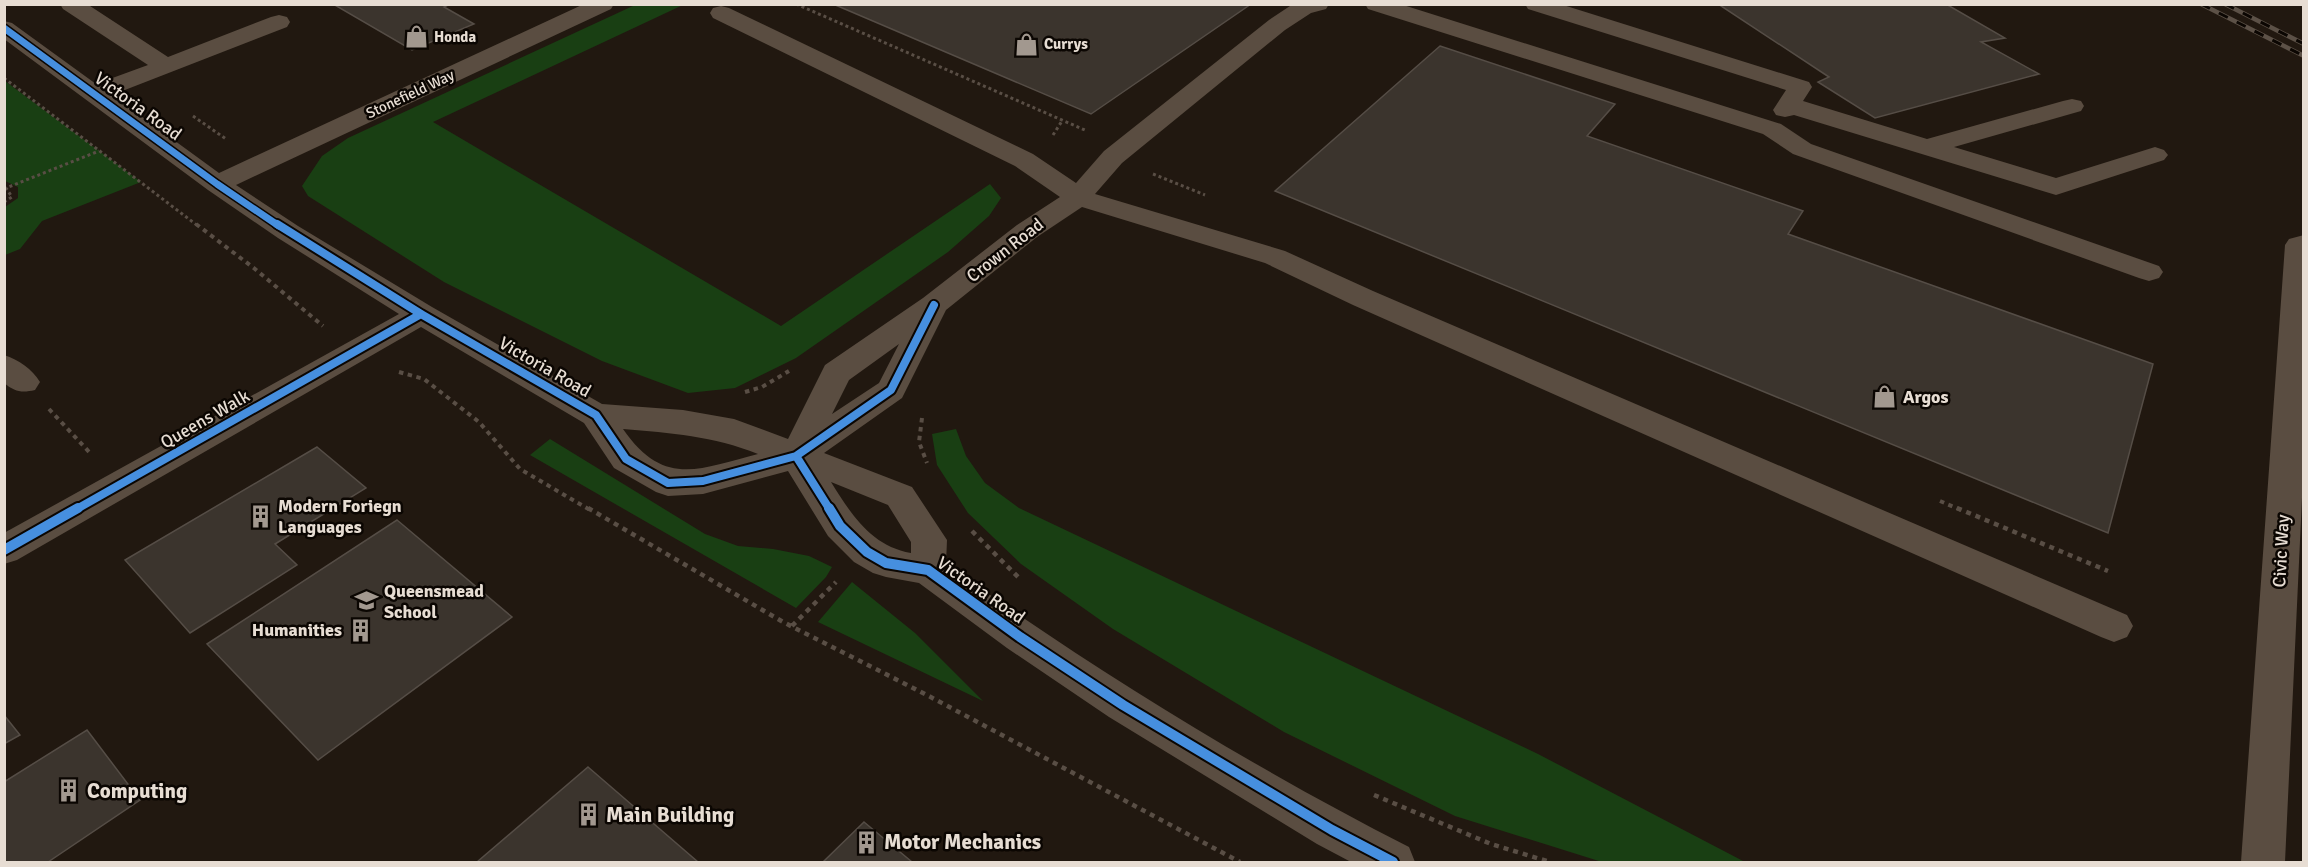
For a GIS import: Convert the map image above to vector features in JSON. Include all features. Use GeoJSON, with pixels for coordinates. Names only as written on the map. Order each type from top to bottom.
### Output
{"type":"FeatureCollection","features":[{"type":"Feature","properties":{"kind":"street"},"geometry":{"type":"LineString","coordinates":[[71,4],[166,66]]}},
{"type":"Feature","properties":{"kind":"street","name":"Stonefield Way"},"geometry":{"type":"LineString","coordinates":[[217,183],[603,4]]}},
{"type":"Feature","properties":{"kind":"street","name":"Crown Road"},"geometry":{"type":"LineString","coordinates":[[796,456],[836,373],[934,305],[1027,231],[1078,196],[1113,157],[1203,83],[1294,14],[1303,8],[1318,4]]}},
{"type":"Feature","properties":{"kind":"street"},"geometry":{"type":"LineString","coordinates":[[1376,4],[1772,129],[1802,149],[2149,272]]}},
{"type":"Feature","properties":{"kind":"street"},"geometry":{"type":"LineString","coordinates":[[1536,4],[1800,87],[1772,129]]}},
{"type":"Feature","properties":{"kind":"street"},"geometry":{"type":"LineString","coordinates":[[721,13],[1024,160],[1078,196],[1275,257],[2114,626]]}},
{"type":"Feature","properties":{"kind":"street"},"geometry":{"type":"LineString","coordinates":[[93,94],[279,22]]}},
{"type":"Feature","properties":{"kind":"street","name":"Victoria Road"},"geometry":{"type":"LineString","coordinates":[[4,28],[288,232],[421,314],[596,415],[683,422],[734,431],[900,496],[928,540],[928,570]]}},
{"type":"Feature","properties":{"kind":"street"},"geometry":{"type":"LineString","coordinates":[[1789,105],[2056,187],[2155,155]]}},
{"type":"Feature","properties":{"kind":"street"},"geometry":{"type":"LineString","coordinates":[[1928,147],[2072,106]]}},
{"type":"Feature","properties":{"kind":"street","name":"Civic Way"},"geometry":{"type":"LineString","coordinates":[[2263,862],[2299,245],[2304,244]]}},
{"type":"Feature","properties":{"kind":"street","name":"Crown Road"},"geometry":{"type":"LineString","coordinates":[[796,456],[891,390],[934,305]]}},
{"type":"Feature","properties":{"kind":"street","name":"Queens Walk"},"geometry":{"type":"LineString","coordinates":[[4,550],[122,486],[421,314]]}},
{"type":"Feature","properties":{"kind":"street","name":"Victoria Road"},"geometry":{"type":"LineString","coordinates":[[596,415],[626,459],[668,483],[703,481],[796,456]]}},
{"type":"Feature","properties":{"kind":"street","name":"Victoria Road"},"geometry":{"type":"LineString","coordinates":[[796,456],[840,526],[867,552],[886,563],[928,570],[1020,637],[1123,705],[1332,830],[1393,862]]}},
{"type":"Feature","properties":{"kind":"path"},"geometry":{"type":"LineString","coordinates":[[137,77],[261,163]]}},
{"type":"Feature","properties":{"kind":"path"},"geometry":{"type":"LineString","coordinates":[[4,78],[255,269],[323,325],[320,334]]}},
{"type":"Feature","properties":{"kind":"path"},"geometry":{"type":"LineString","coordinates":[[1024,160],[1043,150],[1062,121]]}},
{"type":"Feature","properties":{"kind":"path"},"geometry":{"type":"LineString","coordinates":[[4,202],[12,197],[6,188],[100,151]]}},
{"type":"Feature","properties":{"kind":"path"},"geometry":{"type":"LineString","coordinates":[[742,393],[762,387],[790,370]]}},
{"type":"Feature","properties":{"kind":"path"},"geometry":{"type":"LineString","coordinates":[[14,374],[122,486]]}},
{"type":"Feature","properties":{"kind":"path"},"geometry":{"type":"LineString","coordinates":[[922,412],[919,442],[928,469]]}},
{"type":"Feature","properties":{"kind":"path"},"geometry":{"type":"LineString","coordinates":[[479,422],[520,469],[753,604],[1240,862]]}},
{"type":"Feature","properties":{"kind":"path"},"geometry":{"type":"LineString","coordinates":[[966,525],[1022,581]]}},
{"type":"Feature","properties":{"kind":"path"},"geometry":{"type":"LineString","coordinates":[[1368,791],[1491,844],[1550,862]]}},
{"type":"Feature","properties":{"kind":"green space"},"geometry":{"type":"Polygon","coordinates":[[[685,4],[433,122],[781,326],[990,184],[1001,198],[989,216],[948,252],[796,358],[735,388],[688,393],[602,361],[444,282],[308,196],[302,186],[322,156],[348,138],[635,5],[685,4]]]}},
{"type":"Feature","properties":{"kind":"green space"},"geometry":{"type":"Polygon","coordinates":[[[5,81],[141,182],[42,221],[20,249],[5,255],[5,207],[18,198],[18,187],[5,181],[5,81]]]}},
{"type":"Feature","properties":{"kind":"green space"},"geometry":{"type":"Polygon","coordinates":[[[956,429],[966,456],[985,483],[1019,508],[1538,754],[1745,862],[1602,862],[1455,816],[1284,732],[1113,629],[1021,564],[968,513],[937,465],[932,434],[956,429]]]}},
{"type":"Feature","properties":{"kind":"green space"},"geometry":{"type":"Polygon","coordinates":[[[550,439],[705,534],[738,546],[773,549],[809,556],[832,567],[826,577],[796,608],[530,455],[550,439]]]}},
{"type":"Feature","properties":{"kind":"green space"},"geometry":{"type":"Polygon","coordinates":[[[852,582],[915,633],[983,701],[818,622],[852,582]]]}},
{"type":"Feature","properties":{"kind":"building","name":"Honda"},"geometry":{"type":"Polygon","coordinates":[[[333,4],[450,4],[444,7],[474,24],[412,50],[333,4]]]}},
{"type":"Feature","properties":{"kind":"building"},"geometry":{"type":"Polygon","coordinates":[[[833,4],[1251,4],[1091,114],[833,4]]]}},
{"type":"Feature","properties":{"kind":"building"},"geometry":{"type":"Polygon","coordinates":[[[1718,4],[1946,4],[2005,38],[1981,42],[2039,74],[1875,118],[1818,82],[1829,77],[1718,4]]]}},
{"type":"Feature","properties":{"kind":"building"},"geometry":{"type":"Polygon","coordinates":[[[1440,46],[1615,104],[1587,136],[1803,211],[1788,234],[2153,364],[2108,533],[1275,191],[1440,46]]]}},
{"type":"Feature","properties":{"kind":"building","name":"Modern Foriegn Languages"},"geometry":{"type":"Polygon","coordinates":[[[317,447],[366,488],[275,544],[297,565],[190,633],[125,560],[317,447]]]}},
{"type":"Feature","properties":{"kind":"building","name":"Humanities"},"geometry":{"type":"Polygon","coordinates":[[[397,520],[512,617],[318,760],[207,644],[397,520]]]}},
{"type":"Feature","properties":{"kind":"building"},"geometry":{"type":"Polygon","coordinates":[[[4,715],[20,735],[4,744],[4,715]]]}},
{"type":"Feature","properties":{"kind":"building","name":"Computing"},"geometry":{"type":"Polygon","coordinates":[[[87,730],[140,800],[48,862],[4,862],[4,782],[87,730]]]}},
{"type":"Feature","properties":{"kind":"building","name":"Main Building"},"geometry":{"type":"Polygon","coordinates":[[[588,767],[698,862],[477,862],[588,767]]]}},
{"type":"Feature","properties":{"kind":"building","name":"Motor Mechanics"},"geometry":{"type":"Polygon","coordinates":[[[864,822],[912,862],[823,862],[864,822]]]}},
{"type":"Feature","properties":{"kind":"railway"},"geometry":{"type":"LineString","coordinates":[[2201,4],[2304,56]]}},
{"type":"Feature","properties":{"kind":"railway"},"geometry":{"type":"LineString","coordinates":[[2225,4],[2304,44]]}},
{"type":"Feature","properties":{"kind":"cycle path"},"geometry":{"type":"LineString","coordinates":[[4,28],[217,184],[288,232],[421,314],[596,415],[626,459],[668,483],[703,481],[796,456],[891,390],[934,305]]}},
{"type":"Feature","properties":{"kind":"cycle path"},"geometry":{"type":"LineString","coordinates":[[4,550],[421,314]]}},
{"type":"Feature","properties":{"kind":"cycle path"},"geometry":{"type":"LineString","coordinates":[[796,456],[840,526],[867,552],[886,563],[928,570],[1020,637],[1123,705],[1332,830],[1393,862]]}},
{"type":"Feature","properties":{"kind":"place","name":"Honda"},"geometry":{"type":"Point","coordinates":[416,37]}},
{"type":"Feature","properties":{"kind":"place","name":"Currys"},"geometry":{"type":"Point","coordinates":[1026,44]}},
{"type":"Feature","properties":{"kind":"place","name":"Argos"},"geometry":{"type":"Point","coordinates":[1885,397]}},
{"type":"Feature","properties":{"kind":"place","name":"Modern Foriegn Languages"},"geometry":{"type":"Point","coordinates":[260,516]}},
{"type":"Feature","properties":{"kind":"place","name":"Queensmead School"},"geometry":{"type":"Point","coordinates":[366,601]}},
{"type":"Feature","properties":{"kind":"place","name":"Humanities"},"geometry":{"type":"Point","coordinates":[360,630]}},
{"type":"Feature","properties":{"kind":"place","name":"Computing"},"geometry":{"type":"Point","coordinates":[69,791]}},
{"type":"Feature","properties":{"kind":"place","name":"Main Building"},"geometry":{"type":"Point","coordinates":[588,815]}},
{"type":"Feature","properties":{"kind":"place","name":"Motor Mechanics"},"geometry":{"type":"Point","coordinates":[866,842]}}]}
